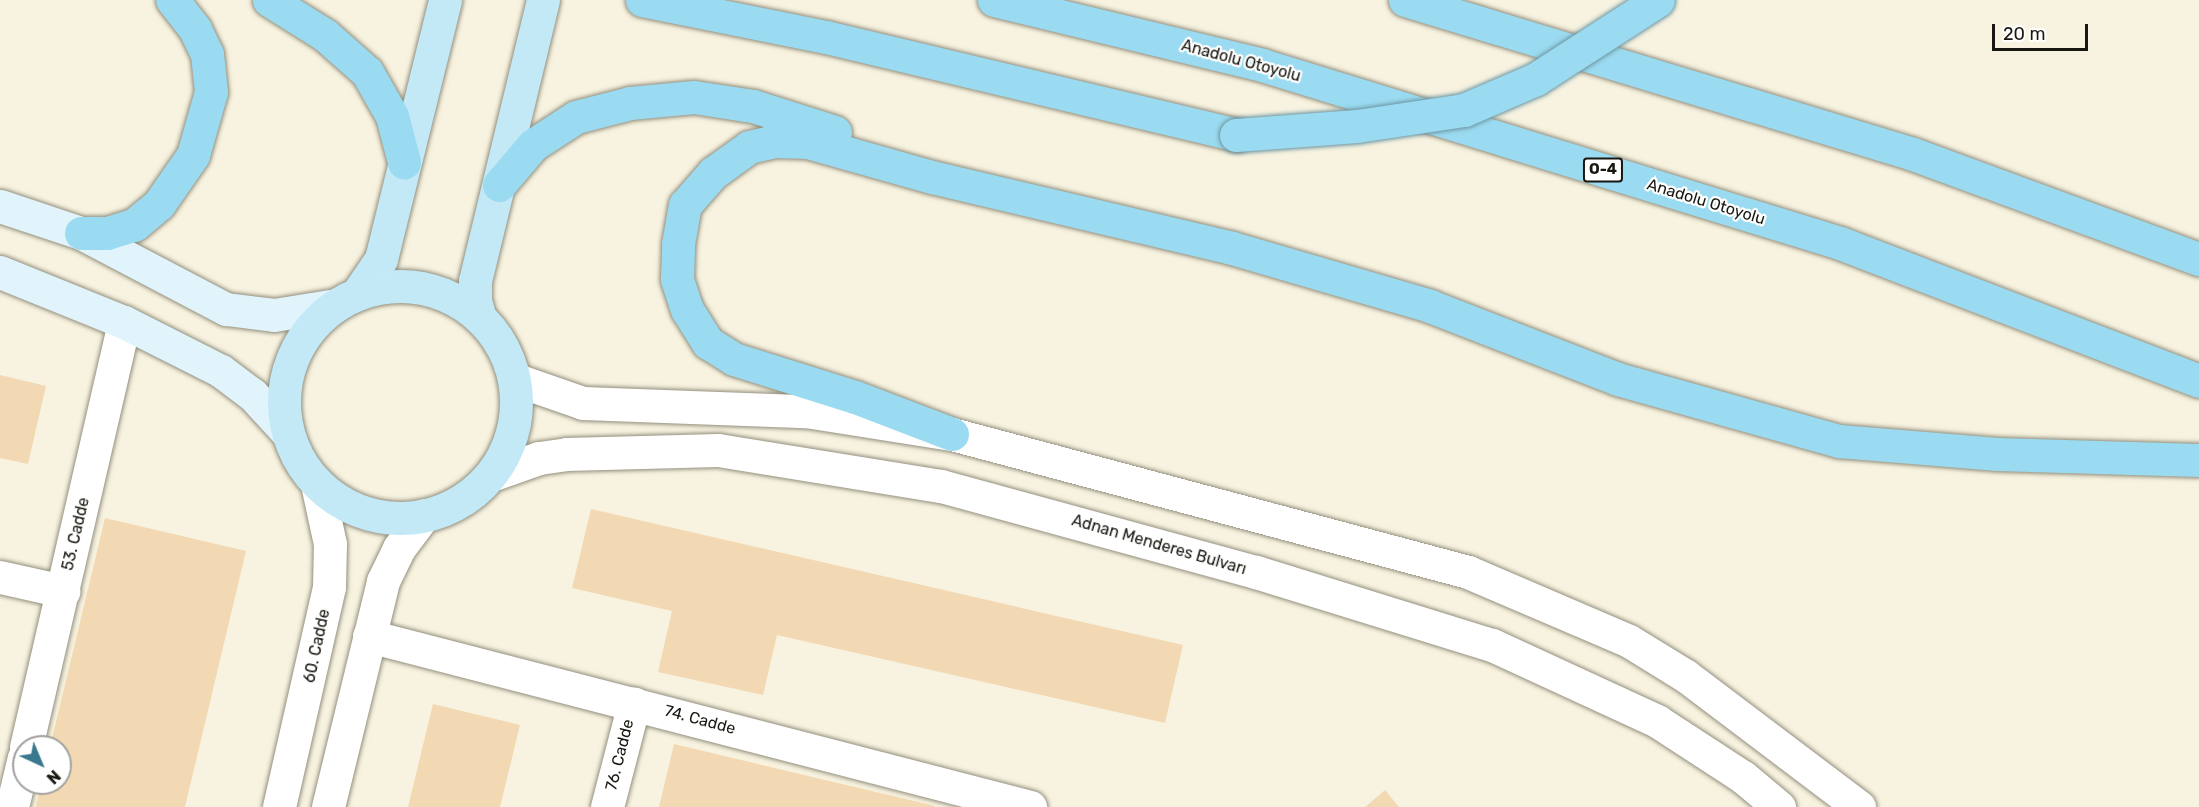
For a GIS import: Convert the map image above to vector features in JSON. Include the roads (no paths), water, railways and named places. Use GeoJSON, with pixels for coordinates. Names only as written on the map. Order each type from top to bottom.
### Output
{"type":"FeatureCollection","features":[{"type":"Feature","properties":{"kind":"highway"},"geometry":{"type":"LineString","coordinates":[[81,233],[107,233],[134,225],[159,204],[193,155],[206,118],[211,92],[207,54],[195,28],[172,0]]}},
{"type":"Feature","properties":{"kind":"highway"},"geometry":{"type":"LineString","coordinates":[[269,0],[325,35],[367,72],[392,116],[404,162]]}},
{"type":"Feature","properties":{"kind":"highway"},"geometry":{"type":"LineString","coordinates":[[642,0],[826,37],[1236,135],[1357,126],[1464,110],[1536,80],[1658,0]]}},
{"type":"Feature","properties":{"kind":"highway","name":"Anadolu Otoyolu"},"geometry":{"type":"LineString","coordinates":[[994,0],[1262,65],[1840,243],[2199,381]]}},
{"type":"Feature","properties":{"kind":"highway"},"geometry":{"type":"LineString","coordinates":[[1405,0],[1913,154],[2199,259]]}},
{"type":"Feature","properties":{"kind":"highway"},"geometry":{"type":"LineString","coordinates":[[499,185],[533,145],[576,117],[630,103],[694,97],[753,106],[878,146],[932,177]]}},
{"type":"Feature","properties":{"kind":"highway"},"geometry":{"type":"LineString","coordinates":[[952,434],[855,397],[734,359],[708,344],[687,310],[678,279],[680,236],[685,205],[713,173],[749,147],[776,141],[808,142],[932,177],[1232,248],[1430,306],[1618,379],[1839,441],[1997,454],[2199,460]]}},
{"type":"Feature","properties":{"kind":"main road"},"geometry":{"type":"LineString","coordinates":[[0,206],[81,233],[226,309],[274,315],[346,300],[382,287],[418,288],[459,302],[480,318],[501,344],[514,379],[514,421],[494,474],[460,501],[424,515],[378,516],[336,499],[317,484],[299,460],[288,432],[284,393],[289,367],[307,332],[346,300],[381,258],[445,0]]}},
{"type":"Feature","properties":{"kind":"main road"},"geometry":{"type":"LineString","coordinates":[[480,318],[475,300],[475,281],[541,8]]}},
{"type":"Feature","properties":{"kind":"main road"},"geometry":{"type":"LineString","coordinates":[[0,272],[124,322],[221,371],[252,394],[288,432]]}},
{"type":"Feature","properties":{"kind":"street","name":"53. Cadde"},"geometry":{"type":"LineString","coordinates":[[29,735],[124,322]]}},
{"type":"Feature","properties":{"kind":"street"},"geometry":{"type":"LineString","coordinates":[[514,379],[583,403],[806,411],[952,434],[1468,572],[1549,603],[1629,641],[1686,676],[1859,807]]}},
{"type":"Feature","properties":{"kind":"street","name":"Adnan Menderes Bulvarı"},"geometry":{"type":"LineString","coordinates":[[494,474],[539,458],[566,454],[718,450],[799,460],[952,489],[1256,572],[1492,645],[1657,721],[1743,777],[1779,807]]}},
{"type":"Feature","properties":{"kind":"street","name":"60. Cadde"},"geometry":{"type":"LineString","coordinates":[[279,807],[329,587],[330,544],[317,484]]}},
{"type":"Feature","properties":{"kind":"street"},"geometry":{"type":"LineString","coordinates":[[328,807],[383,581],[399,548],[424,515]]}},
{"type":"Feature","properties":{"kind":"street"},"geometry":{"type":"LineString","coordinates":[[0,577],[63,591]]}},
{"type":"Feature","properties":{"kind":"street","name":"74. Cadde"},"geometry":{"type":"LineString","coordinates":[[369,636],[1030,807]]}},
{"type":"Feature","properties":{"kind":"street","name":"76. Cadde"},"geometry":{"type":"LineString","coordinates":[[607,807],[634,703]]}}]}
